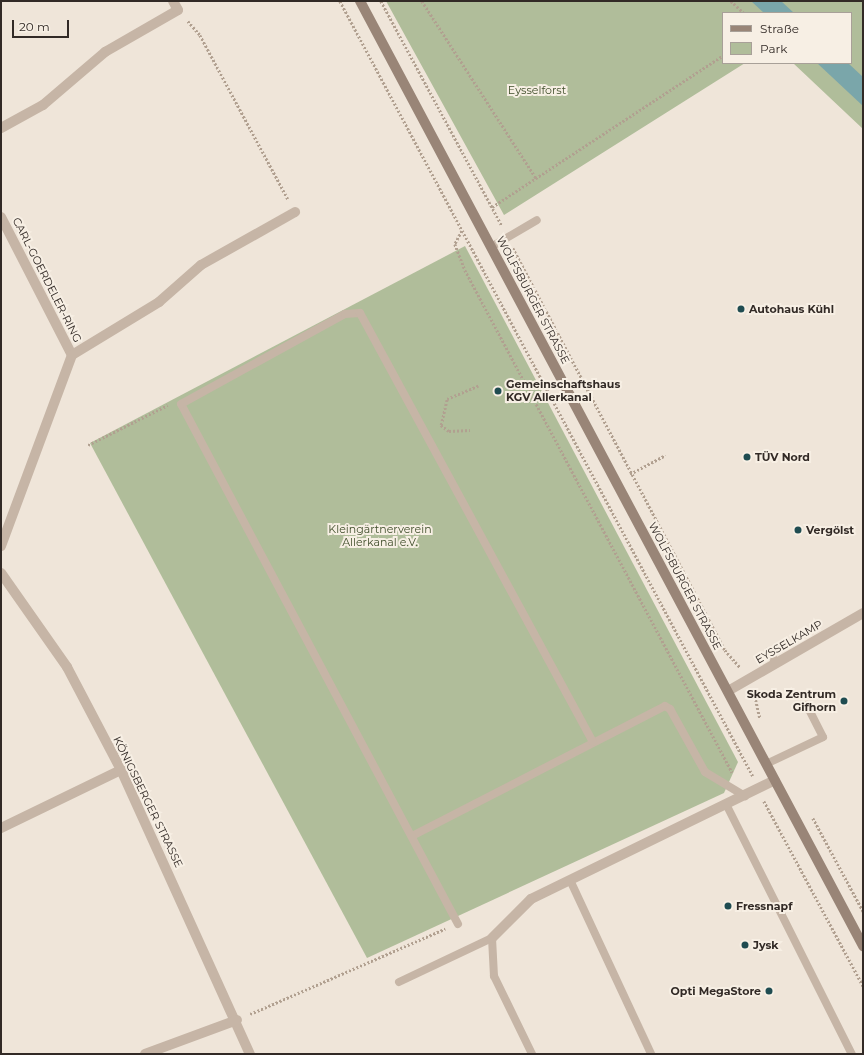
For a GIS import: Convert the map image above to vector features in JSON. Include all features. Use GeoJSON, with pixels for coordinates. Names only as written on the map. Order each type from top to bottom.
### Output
{"type":"FeatureCollection","features":[{"type":"Feature","properties":{"kind":"street"},"geometry":{"type":"LineString","coordinates":[[1,128],[44,105],[105,52],[178,10],[173,1]]}},
{"type":"Feature","properties":{"kind":"street","name":"WOLFSBURGER STRASSE"},"geometry":{"type":"LineString","coordinates":[[360,1],[863,946]]}},
{"type":"Feature","properties":{"kind":"street"},"geometry":{"type":"LineString","coordinates":[[72,355],[159,302],[201,265],[295,212]]}},
{"type":"Feature","properties":{"kind":"street","name":"CARL-GOERDELER-RING"},"geometry":{"type":"LineString","coordinates":[[1,217],[72,355],[1,546]]}},
{"type":"Feature","properties":{"kind":"street","name":"KÖNIGSBERGER STRASSE"},"geometry":{"type":"LineString","coordinates":[[1,573],[67,667],[121,770],[237,1020],[250,1054]]}},
{"type":"Feature","properties":{"kind":"street","name":"EYSSELKAMP"},"geometry":{"type":"LineString","coordinates":[[728,691],[863,613]]}},
{"type":"Feature","properties":{"kind":"street"},"geometry":{"type":"LineString","coordinates":[[1,828],[121,770]]}},
{"type":"Feature","properties":{"kind":"street"},"geometry":{"type":"LineString","coordinates":[[492,938],[531,899],[745,796],[775,780]]}},
{"type":"Feature","properties":{"kind":"street"},"geometry":{"type":"LineString","coordinates":[[145,1054],[237,1020]]}},
{"type":"Feature","properties":{"kind":"lane"},"geometry":{"type":"LineString","coordinates":[[491,247],[537,220]]}},
{"type":"Feature","properties":{"kind":"lane"},"geometry":{"type":"LineString","coordinates":[[458,924],[181,404],[345,314],[360,313],[592,742]]}},
{"type":"Feature","properties":{"kind":"lane"},"geometry":{"type":"LineString","coordinates":[[769,651],[776,663]]}},
{"type":"Feature","properties":{"kind":"lane"},"geometry":{"type":"LineString","coordinates":[[766,764],[823,737],[807,705]]}},
{"type":"Feature","properties":{"kind":"lane"},"geometry":{"type":"LineString","coordinates":[[412,836],[592,742],[665,706],[670,709],[705,772],[745,796]]}},
{"type":"Feature","properties":{"kind":"lane"},"geometry":{"type":"LineString","coordinates":[[726,804],[852,1054]]}},
{"type":"Feature","properties":{"kind":"lane"},"geometry":{"type":"LineString","coordinates":[[570,880],[651,1054]]}},
{"type":"Feature","properties":{"kind":"lane"},"geometry":{"type":"LineString","coordinates":[[399,982],[492,938],[494,976],[532,1054]]}},
{"type":"Feature","properties":{"kind":"path"},"geometry":{"type":"LineString","coordinates":[[340,1],[753,776]]}},
{"type":"Feature","properties":{"kind":"path"},"geometry":{"type":"LineString","coordinates":[[380,1],[508,237],[630,474],[725,650],[739,664]]}},
{"type":"Feature","properties":{"kind":"path"},"geometry":{"type":"LineString","coordinates":[[422,1],[536,178]]}},
{"type":"Feature","properties":{"kind":"path"},"geometry":{"type":"LineString","coordinates":[[731,1],[743,12]]}},
{"type":"Feature","properties":{"kind":"path"},"geometry":{"type":"LineString","coordinates":[[178,10],[200,35],[287,197]]}},
{"type":"Feature","properties":{"kind":"path"},"geometry":{"type":"LineString","coordinates":[[492,207],[722,56]]}},
{"type":"Feature","properties":{"kind":"path"},"geometry":{"type":"LineString","coordinates":[[462,231],[455,244],[464,270],[745,796]]}},
{"type":"Feature","properties":{"kind":"path"},"geometry":{"type":"LineString","coordinates":[[470,430],[449,431],[441,425],[443,404],[467,388],[478,386]]}},
{"type":"Feature","properties":{"kind":"path"},"geometry":{"type":"LineString","coordinates":[[88,445],[175,402],[181,404]]}},
{"type":"Feature","properties":{"kind":"path"},"geometry":{"type":"LineString","coordinates":[[630,474],[665,455]]}},
{"type":"Feature","properties":{"kind":"path"},"geometry":{"type":"LineString","coordinates":[[756,694],[762,721]]}},
{"type":"Feature","properties":{"kind":"path"},"geometry":{"type":"LineString","coordinates":[[764,799],[863,986]]}},
{"type":"Feature","properties":{"kind":"path"},"geometry":{"type":"LineString","coordinates":[[810,811],[863,911]]}},
{"type":"Feature","properties":{"kind":"path"},"geometry":{"type":"LineString","coordinates":[[237,1020],[458,924]]}},
{"type":"Feature","properties":{"kind":"green space","name":"Eysselforst"},"geometry":{"type":"Polygon","coordinates":[[[386,1],[863,1],[863,129],[794,64],[852,64],[852,12],[722,12],[722,64],[743,64],[504,215],[386,1]]]}},
{"type":"Feature","properties":{"kind":"green space","name":"Kleingärtnerverein Allerkanal e.V."},"geometry":{"type":"Polygon","coordinates":[[[465,246],[738,762],[724,793],[367,958],[90,443],[465,246]]]}},
{"type":"Feature","properties":{"kind":"water"},"geometry":{"type":"Polygon","coordinates":[[[751,1],[781,1],[793,12],[763,12],[751,1]]]}},
{"type":"Feature","properties":{"kind":"water"},"geometry":{"type":"Polygon","coordinates":[[[818,64],[849,64],[863,77],[863,106],[818,64]]]}},
{"type":"Feature","properties":{"kind":"place","name":"Autohaus Kühl"},"geometry":{"type":"Point","coordinates":[741,309]}},
{"type":"Feature","properties":{"kind":"place","name":"Gemeinschaftshaus KGV Allerkanal"},"geometry":{"type":"Point","coordinates":[498,391]}},
{"type":"Feature","properties":{"kind":"place","name":"TÜV Nord"},"geometry":{"type":"Point","coordinates":[747,457]}},
{"type":"Feature","properties":{"kind":"place","name":"Vergölst"},"geometry":{"type":"Point","coordinates":[798,530]}},
{"type":"Feature","properties":{"kind":"place","name":"Skoda Zentrum Gifhorn"},"geometry":{"type":"Point","coordinates":[844,701]}},
{"type":"Feature","properties":{"kind":"place","name":"Fressnapf"},"geometry":{"type":"Point","coordinates":[728,906]}},
{"type":"Feature","properties":{"kind":"place","name":"Jysk"},"geometry":{"type":"Point","coordinates":[745,945]}},
{"type":"Feature","properties":{"kind":"place","name":"Opti MegaStore"},"geometry":{"type":"Point","coordinates":[769,991]}}]}
